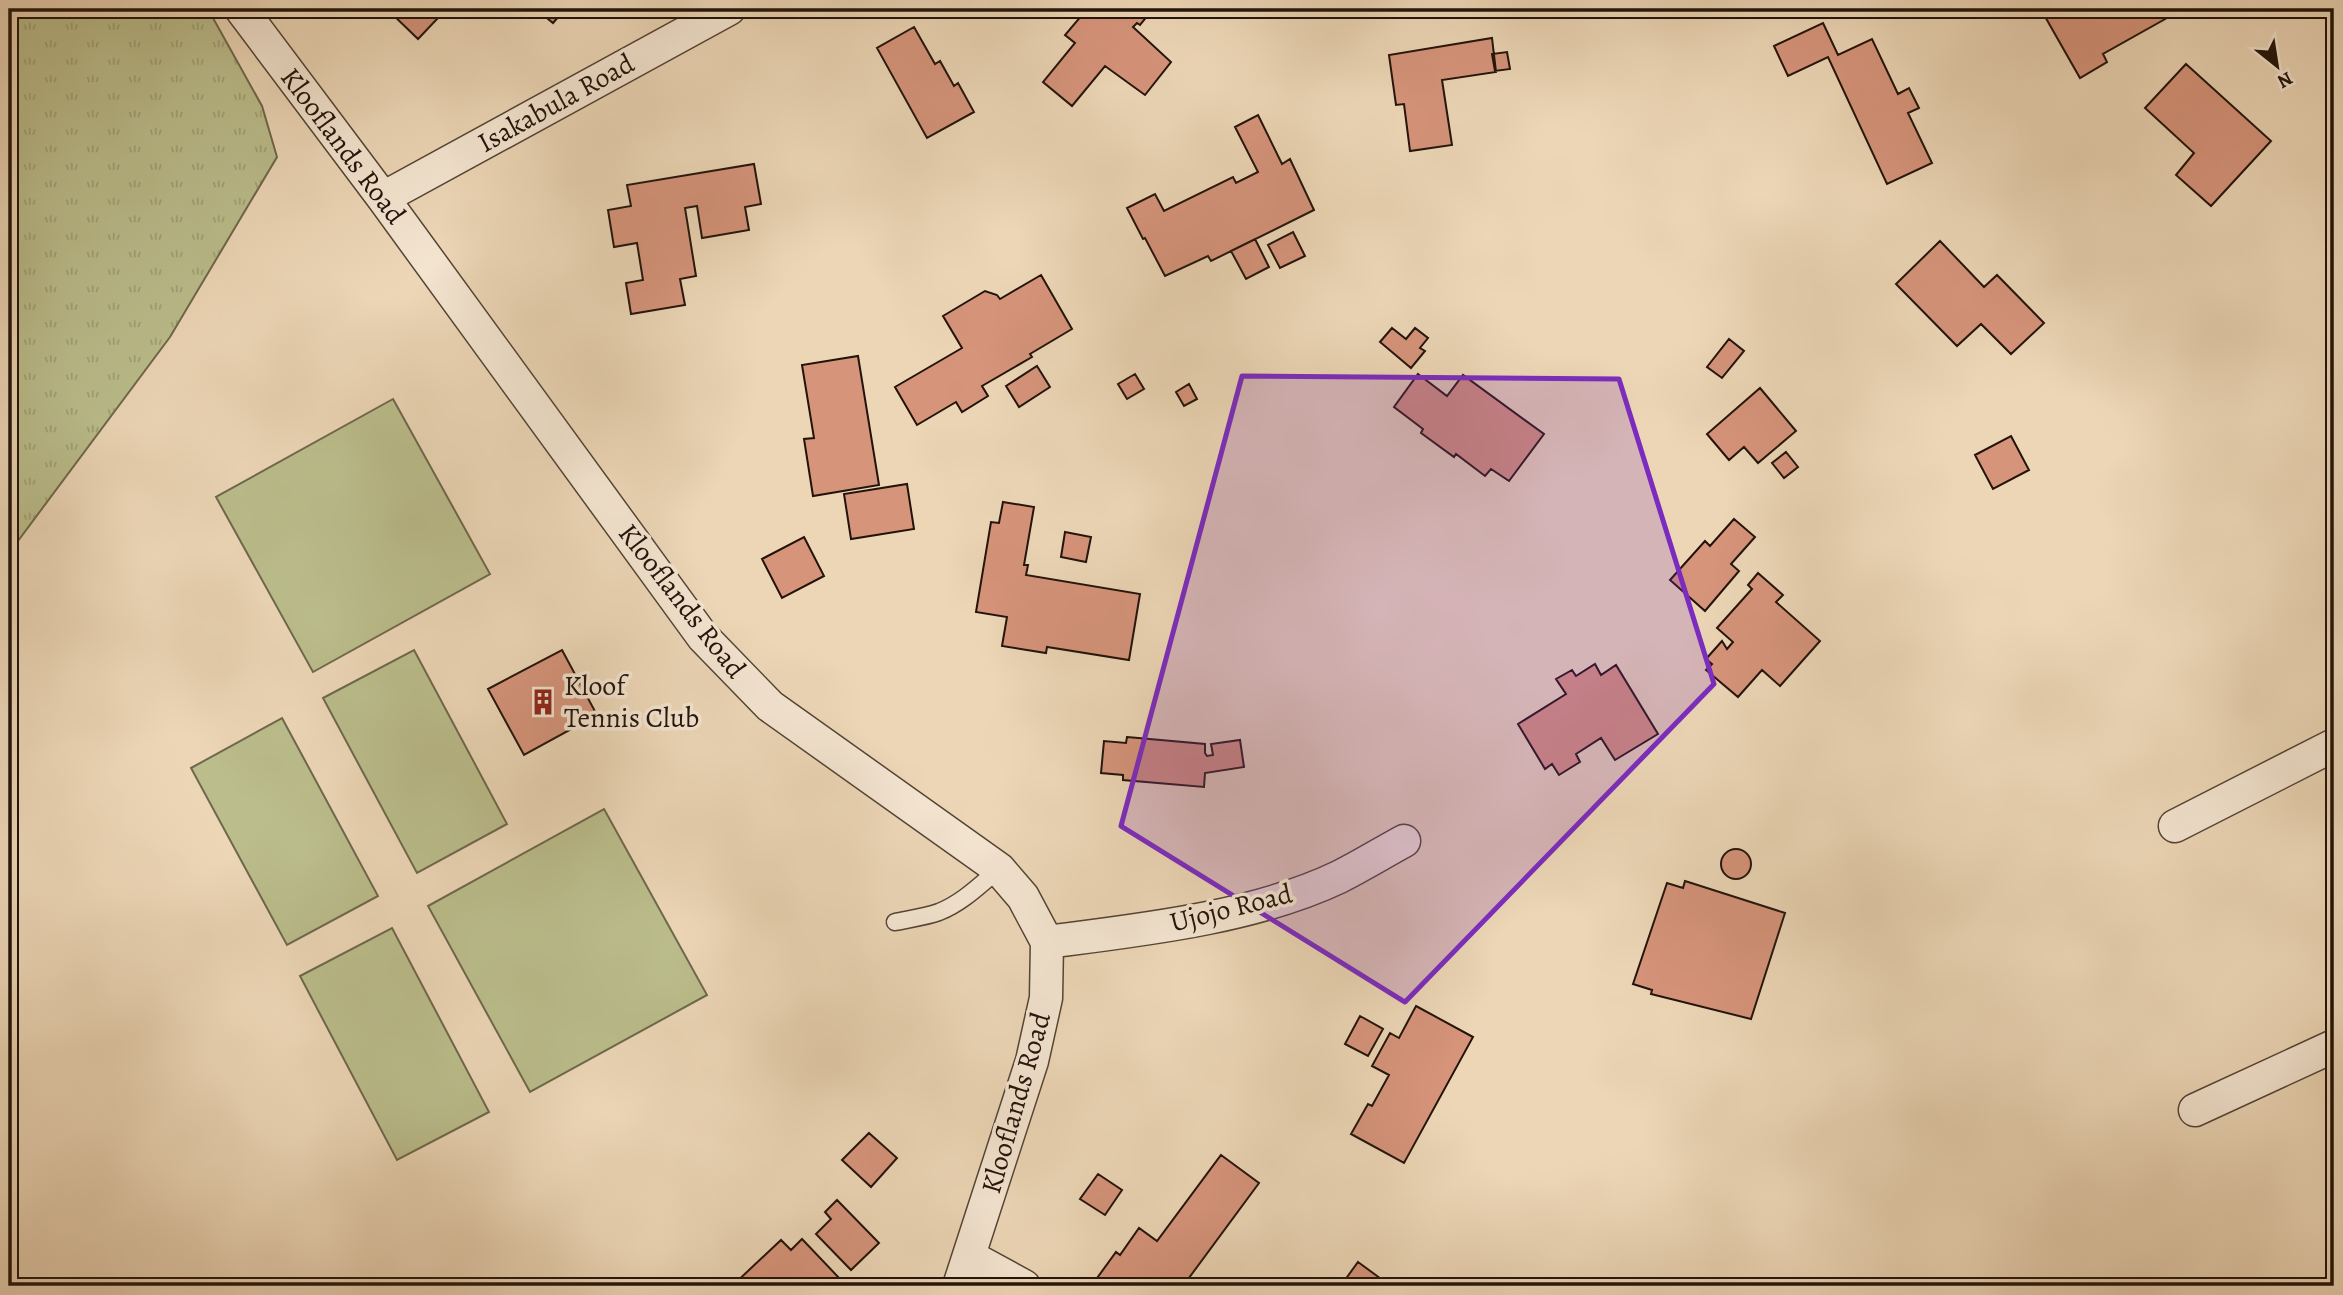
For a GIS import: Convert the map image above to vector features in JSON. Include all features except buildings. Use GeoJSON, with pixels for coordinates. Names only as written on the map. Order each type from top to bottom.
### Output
{"type":"FeatureCollection","features":[{"type":"Feature","properties":{"kind":"street","name":"Klooflands Road"},"geometry":{"type":"LineString","coordinates":[[241,9],[383,198],[695,626],[729,665],[770,706],[999,869],[1023,897],[1047,942],[1046,998],[1032,1061],[960,1286]]}},
{"type":"Feature","properties":{"kind":"street","name":"Isakabula Road"},"geometry":{"type":"LineString","coordinates":[[383,198],[729,9]]}},
{"type":"Feature","properties":{"kind":"street"},"geometry":{"type":"LineString","coordinates":[[2175,825],[2334,745]]}},
{"type":"Feature","properties":{"kind":"street","name":"Ujojo Road"},"geometry":{"type":"LineString","coordinates":[[1047,942],[1153,928],[1279,899],[1337,878],[1404,841]]}},
{"type":"Feature","properties":{"kind":"street"},"geometry":{"type":"LineString","coordinates":[[2195,1110],[2334,1046]]}},
{"type":"Feature","properties":{"kind":"street"},"geometry":{"type":"LineString","coordinates":[[969,1256],[1024,1286]]}},
{"type":"Feature","properties":{"kind":"lane"},"geometry":{"type":"LineString","coordinates":[[895,922],[950,907],[964,899],[999,869]]}},
{"type":"Feature","properties":{"kind":"highlighted area"},"geometry":{"type":"Polygon","coordinates":[[[1242,376],[1619,379],[1714,684],[1405,1002],[1121,826],[1242,376]]]}},
{"type":"Feature","properties":{"kind":"green space"},"geometry":{"type":"Polygon","coordinates":[[[9,9],[208,9],[262,106],[277,157],[170,337],[9,553],[9,9]]]}},
{"type":"Feature","properties":{"kind":"green space"},"geometry":{"type":"Polygon","coordinates":[[[393,399],[490,574],[313,672],[216,497],[393,399]]]}},
{"type":"Feature","properties":{"kind":"green space"},"geometry":{"type":"Polygon","coordinates":[[[414,650],[507,824],[417,873],[323,698],[414,650]]]}},
{"type":"Feature","properties":{"kind":"green space"},"geometry":{"type":"Polygon","coordinates":[[[282,718],[378,896],[287,945],[191,768],[282,718]]]}},
{"type":"Feature","properties":{"kind":"green space"},"geometry":{"type":"Polygon","coordinates":[[[604,809],[707,995],[530,1092],[428,906],[604,809]]]}},
{"type":"Feature","properties":{"kind":"green space"},"geometry":{"type":"Polygon","coordinates":[[[392,928],[489,1112],[397,1160],[300,976],[392,928]]]}},
{"type":"Feature","properties":{"kind":"place","name":"Kloof Tennis Club"},"geometry":{"type":"Point","coordinates":[543,702]}}]}
